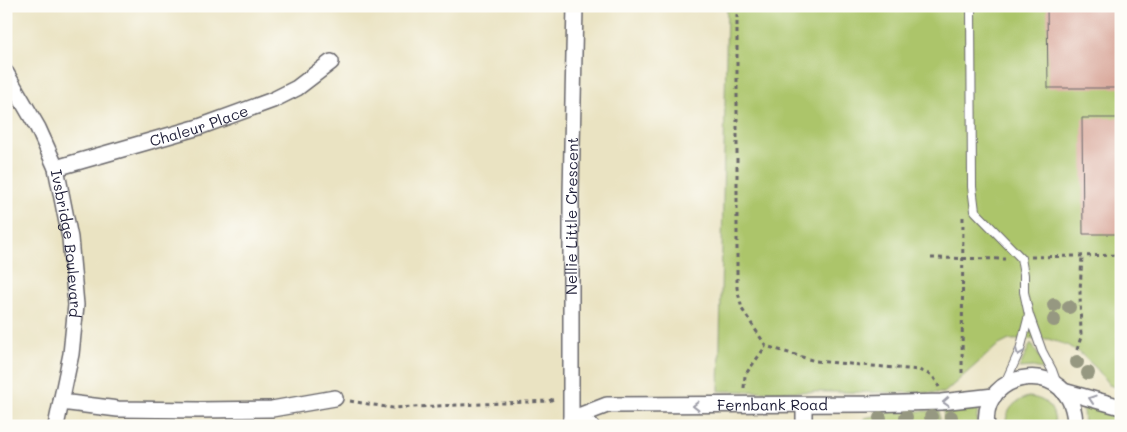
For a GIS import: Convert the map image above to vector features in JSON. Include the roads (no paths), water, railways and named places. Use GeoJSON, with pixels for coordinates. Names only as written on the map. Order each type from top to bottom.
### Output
{"type":"FeatureCollection","features":[{"type":"Feature","properties":{"kind":"street","name":"Nellie Little Crescent"},"geometry":{"type":"LineString","coordinates":[[571,422],[571,194],[574,6]]}},
{"type":"Feature","properties":{"kind":"street","name":"Chaleur Place"},"geometry":{"type":"LineString","coordinates":[[56,168],[199,127],[273,100],[297,88],[331,62]]}},
{"type":"Feature","properties":{"kind":"street","name":"Ivsbridge Boulevard"},"geometry":{"type":"LineString","coordinates":[[6,73],[38,128],[56,168],[70,238],[76,305],[71,354],[56,426]]}},
{"type":"Feature","properties":{"kind":"street","name":"Fernbank Road"},"geometry":{"type":"LineString","coordinates":[[571,422],[607,405],[741,406],[941,402],[998,391],[1013,381],[1024,377],[1036,377],[1047,380],[1060,388]]}},
{"type":"Feature","properties":{"kind":"street"},"geometry":{"type":"LineString","coordinates":[[1060,388],[1121,408]]}},
{"type":"Feature","properties":{"kind":"street"},"geometry":{"type":"LineString","coordinates":[[1060,388],[1071,402],[1074,426]]}},
{"type":"Feature","properties":{"kind":"street"},"geometry":{"type":"LineString","coordinates":[[987,426],[988,408],[998,391]]}},
{"type":"Feature","properties":{"kind":"street"},"geometry":{"type":"LineString","coordinates":[[61,402],[118,410],[272,409],[335,398]]}},
{"type":"Feature","properties":{"kind":"street"},"geometry":{"type":"LineString","coordinates":[[804,404],[804,426]]}},
{"type":"Feature","properties":{"kind":"street"},"geometry":{"type":"LineString","coordinates":[[571,422],[591,426]]}},
{"type":"Feature","properties":{"kind":"lane"},"geometry":{"type":"LineString","coordinates":[[972,6],[972,187],[975,211],[1021,258],[1024,292],[1029,315],[1042,351],[1060,388]]}},
{"type":"Feature","properties":{"kind":"lane"},"geometry":{"type":"LineString","coordinates":[[998,391],[1020,350],[1029,315]]}}]}
